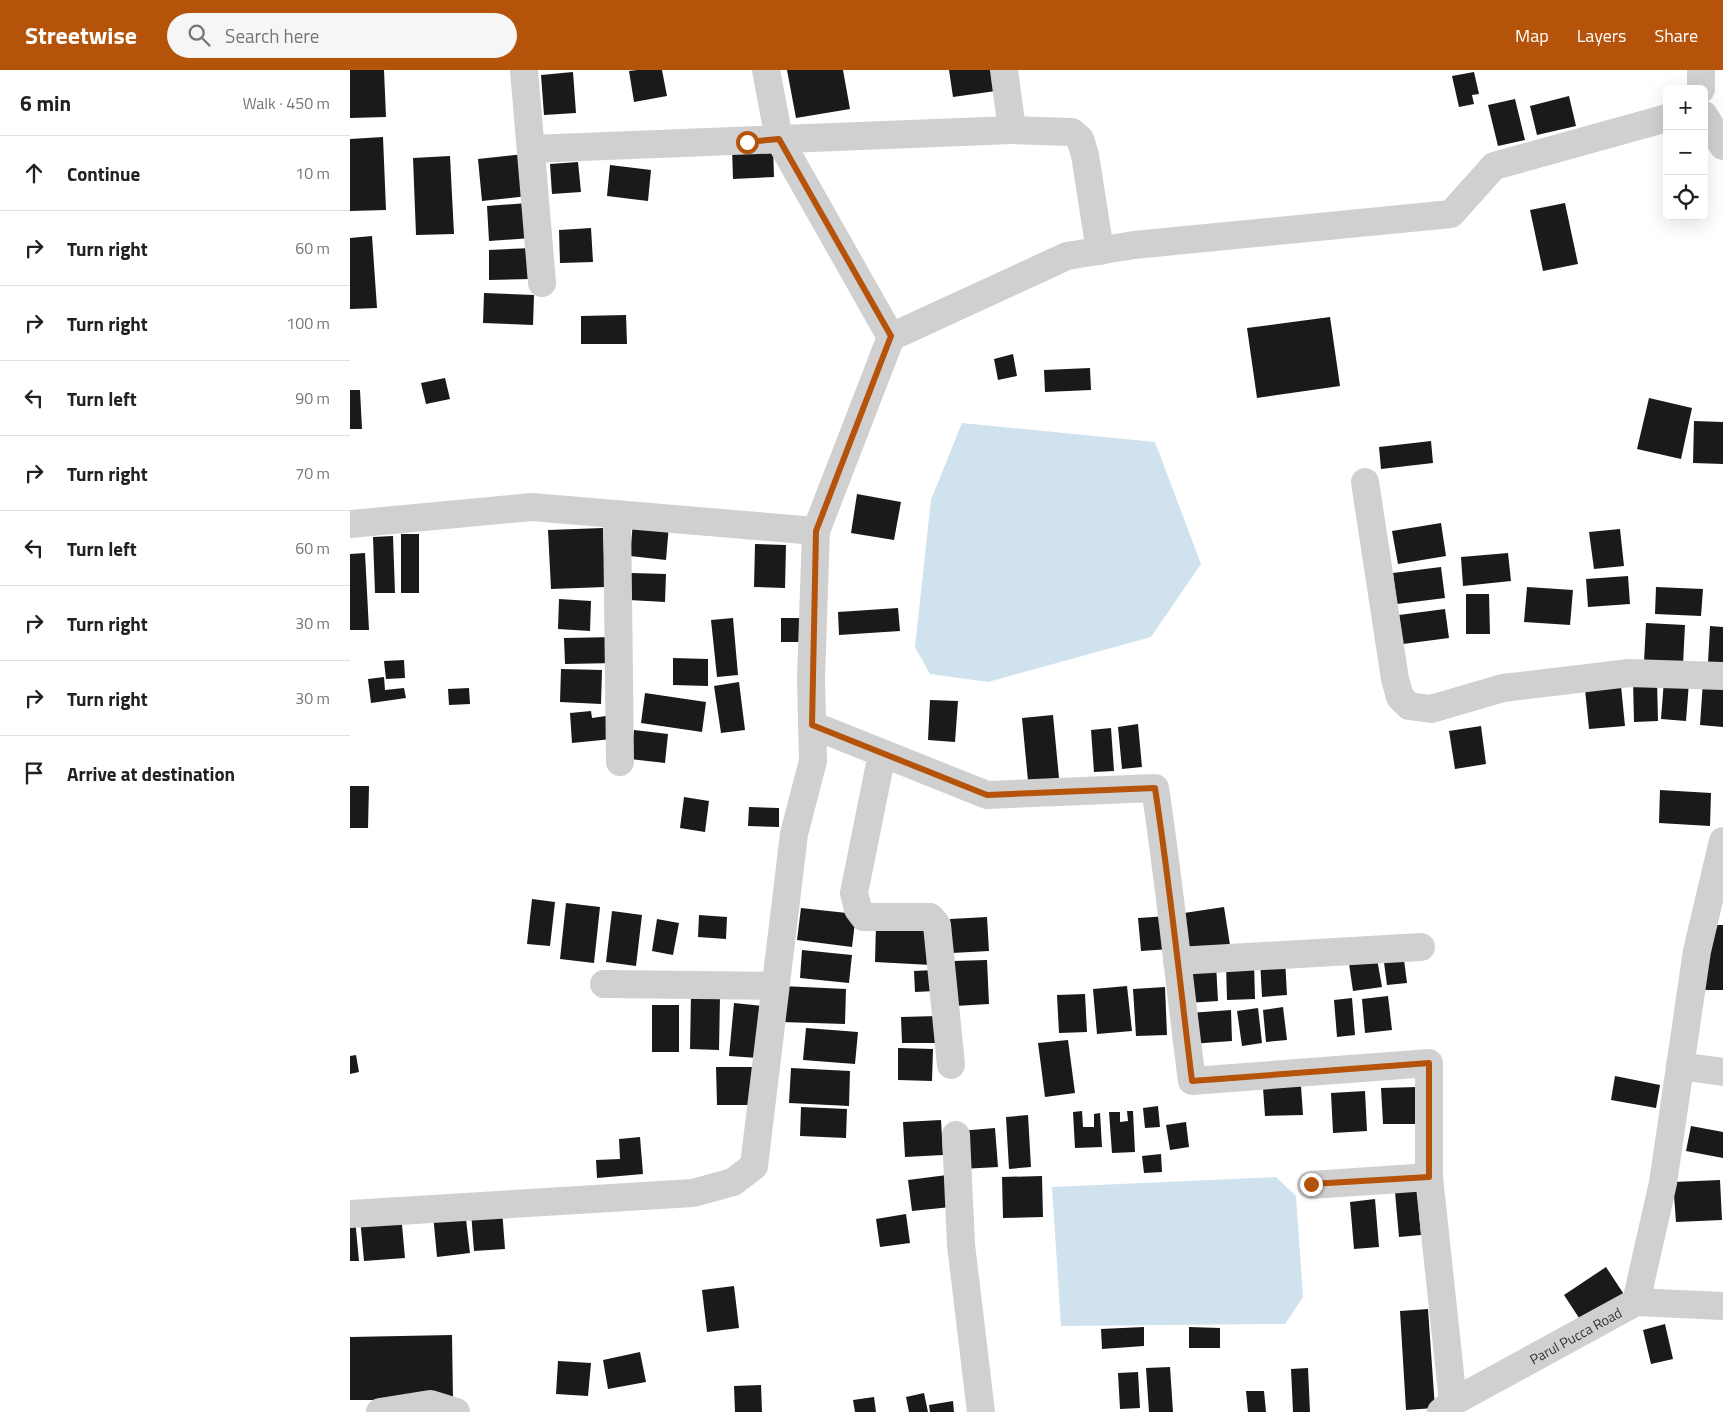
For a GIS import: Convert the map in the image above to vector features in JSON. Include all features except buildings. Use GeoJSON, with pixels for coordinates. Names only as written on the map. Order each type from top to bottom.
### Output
{"type":"FeatureCollection","features":[{"type":"Feature","properties":{"kind":"street"},"geometry":{"type":"LineString","coordinates":[[524,70],[542,283]]}},
{"type":"Feature","properties":{"kind":"street"},"geometry":{"type":"LineString","coordinates":[[766,70],[779,139],[891,336]]}},
{"type":"Feature","properties":{"kind":"street"},"geometry":{"type":"LineString","coordinates":[[1004,70],[1012,130]]}},
{"type":"Feature","properties":{"kind":"street"},"geometry":{"type":"LineString","coordinates":[[1701,70],[1701,85]]}},
{"type":"Feature","properties":{"kind":"street"},"geometry":{"type":"LineString","coordinates":[[350,1214],[693,1192],[734,1182],[754,1166],[794,834],[813,761],[816,531],[891,336],[1067,256],[1134,245],[1451,214],[1494,166],[1663,119]]}},
{"type":"Feature","properties":{"kind":"street"},"geometry":{"type":"LineString","coordinates":[[1708,122],[1723,146]]}},
{"type":"Feature","properties":{"kind":"street"},"geometry":{"type":"LineString","coordinates":[[531,149],[1012,130],[1072,132],[1080,139],[1085,155],[1100,251]]}},
{"type":"Feature","properties":{"kind":"street"},"geometry":{"type":"LineString","coordinates":[[1365,482],[1396,679],[1400,697],[1408,706],[1431,708],[1503,688],[1629,673],[1723,676]]}},
{"type":"Feature","properties":{"kind":"street"},"geometry":{"type":"LineString","coordinates":[[350,524],[532,507],[816,531]]}},
{"type":"Feature","properties":{"kind":"street"},"geometry":{"type":"LineString","coordinates":[[617,514],[620,762]]}},
{"type":"Feature","properties":{"kind":"street"},"geometry":{"type":"LineString","coordinates":[[812,725],[987,795],[1155,788],[1171,894],[1177,961],[1192,1081],[1429,1063],[1429,1177],[1447,1407]]}},
{"type":"Feature","properties":{"kind":"street"},"geometry":{"type":"LineString","coordinates":[[882,754],[854,893],[858,909],[864,917],[930,917],[937,926],[951,1065]]}},
{"type":"Feature","properties":{"kind":"street"},"geometry":{"type":"LineString","coordinates":[[1636,1302],[1663,1183],[1697,951],[1715,911],[1723,841]]}},
{"type":"Feature","properties":{"kind":"street"},"geometry":{"type":"LineString","coordinates":[[1177,961],[1421,947]]}},
{"type":"Feature","properties":{"kind":"street"},"geometry":{"type":"LineString","coordinates":[[604,984],[775,986]]}},
{"type":"Feature","properties":{"kind":"street"},"geometry":{"type":"LineString","coordinates":[[1680,1066],[1723,1072]]}},
{"type":"Feature","properties":{"kind":"street"},"geometry":{"type":"LineString","coordinates":[[956,1135],[961,1245],[981,1412]]}},
{"type":"Feature","properties":{"kind":"street"},"geometry":{"type":"LineString","coordinates":[[1311,1184],[1429,1177]]}},
{"type":"Feature","properties":{"kind":"street","name":"Parul Pucca Road"},"geometry":{"type":"LineString","coordinates":[[1447,1407],[1636,1302],[1723,1306]]}},
{"type":"Feature","properties":{"kind":"street"},"geometry":{"type":"LineString","coordinates":[[380,1412],[430,1404],[456,1412]]}},
{"type":"Feature","properties":{"kind":"water"},"geometry":{"type":"Polygon","coordinates":[[[962,423],[1155,442],[1201,564],[1151,637],[988,682],[930,674],[915,647],[931,500],[962,423]]]}},
{"type":"Feature","properties":{"kind":"water"},"geometry":{"type":"Polygon","coordinates":[[[1276,1177],[1296,1196],[1303,1297],[1285,1324],[1061,1326],[1052,1187],[1276,1177]]]}},
{"type":"Feature","properties":{"kind":"route"},"geometry":{"type":"LineString","coordinates":[[747,142],[779,139],[891,336],[816,531],[811,678],[812,725],[987,795],[1155,788],[1171,894],[1177,961],[1192,1081],[1429,1063],[1429,1177],[1311,1184]]}}]}
